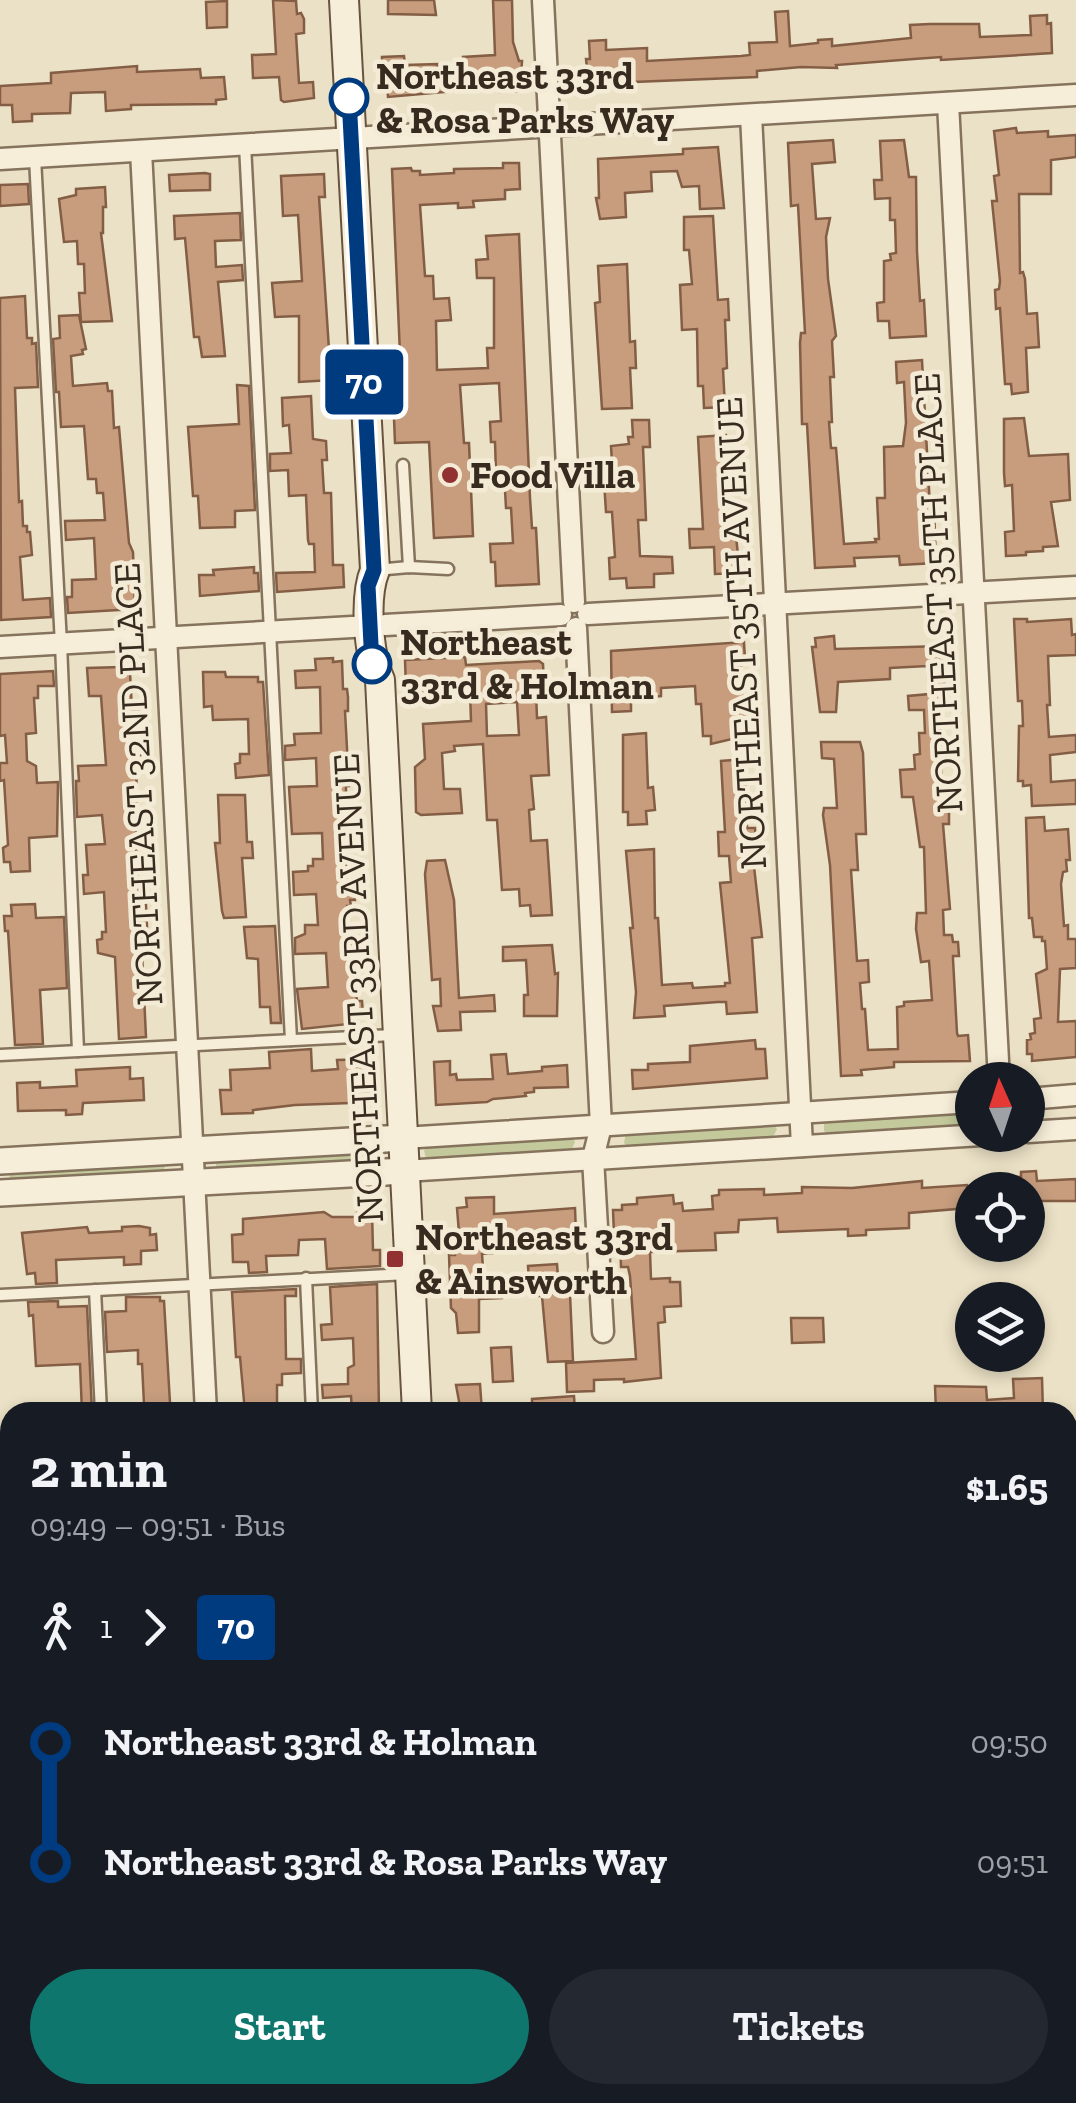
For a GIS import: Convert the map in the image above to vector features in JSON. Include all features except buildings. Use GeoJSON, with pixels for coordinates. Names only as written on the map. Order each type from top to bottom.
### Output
{"type":"FeatureCollection","features":[{"type":"Feature","properties":{"kind":"main road","name":"NORTHEAST 33RD AVENUE"},"geometry":{"type":"LineString","coordinates":[[344,0],[374,570],[368,586],[378,626],[372,664],[380,680],[416,1402]]}},
{"type":"Feature","properties":{"kind":"street"},"geometry":{"type":"LineString","coordinates":[[543,0],[601,1126],[593,1158],[603,1332]]}},
{"type":"Feature","properties":{"kind":"street"},"geometry":{"type":"LineString","coordinates":[[0,159],[1076,95]]}},
{"type":"Feature","properties":{"kind":"street","name":"NORTHEAST 35TH PLACE"},"geometry":{"type":"LineString","coordinates":[[948,103],[998,1062]]}},
{"type":"Feature","properties":{"kind":"street","name":"NORTHEAST 35TH AVENUE"},"geometry":{"type":"LineString","coordinates":[[750,115],[802,1146]]}},
{"type":"Feature","properties":{"kind":"street","name":"NORTHEAST 32ND PLACE"},"geometry":{"type":"LineString","coordinates":[[142,151],[205,1402]]}},
{"type":"Feature","properties":{"kind":"street"},"geometry":{"type":"LineString","coordinates":[[0,647],[1076,587]]}},
{"type":"Feature","properties":{"kind":"street"},"geometry":{"type":"LineString","coordinates":[[1045,1097],[1076,1095]]}},
{"type":"Feature","properties":{"kind":"street"},"geometry":{"type":"LineString","coordinates":[[0,1161],[955,1103]]}},
{"type":"Feature","properties":{"kind":"street"},"geometry":{"type":"LineString","coordinates":[[1045,1131],[1076,1128]]}},
{"type":"Feature","properties":{"kind":"street"},"geometry":{"type":"LineString","coordinates":[[0,1193],[955,1137]]}},
{"type":"Feature","properties":{"kind":"lane"},"geometry":{"type":"LineString","coordinates":[[246,145],[291,1040]]}},
{"type":"Feature","properties":{"kind":"lane"},"geometry":{"type":"LineString","coordinates":[[35,157],[62,644],[78,1051]]}},
{"type":"Feature","properties":{"kind":"lane"},"geometry":{"type":"LineString","coordinates":[[403,465],[408,567]]}},
{"type":"Feature","properties":{"kind":"lane"},"geometry":{"type":"LineString","coordinates":[[372,528],[406,525]]}},
{"type":"Feature","properties":{"kind":"lane"},"geometry":{"type":"LineString","coordinates":[[374,570],[448,569]]}},
{"type":"Feature","properties":{"kind":"lane"},"geometry":{"type":"LineString","coordinates":[[0,1055],[397,1035]]}},
{"type":"Feature","properties":{"kind":"lane"},"geometry":{"type":"LineString","coordinates":[[0,1295],[410,1274]]}},
{"type":"Feature","properties":{"kind":"lane"},"geometry":{"type":"LineString","coordinates":[[306,1278],[312,1402]]}},
{"type":"Feature","properties":{"kind":"lane"},"geometry":{"type":"LineString","coordinates":[[96,1290],[101,1402]]}},
{"type":"Feature","properties":{"kind":"green space"},"geometry":{"type":"Polygon","coordinates":[[[955,1109],[955,1127],[832,1136],[824,1131],[824,1121],[955,1109]]]}},
{"type":"Feature","properties":{"kind":"green space"},"geometry":{"type":"Polygon","coordinates":[[[771,1122],[777,1129],[772,1139],[628,1147],[624,1143],[626,1133],[771,1122]]]}},
{"type":"Feature","properties":{"kind":"green space"},"geometry":{"type":"Polygon","coordinates":[[[570,1134],[575,1142],[570,1153],[432,1161],[424,1151],[427,1145],[570,1134]]]}},
{"type":"Feature","properties":{"kind":"green space"},"geometry":{"type":"Polygon","coordinates":[[[377,1151],[376,1163],[217,1171],[215,1159],[377,1151]]]}},
{"type":"Feature","properties":{"kind":"green space"},"geometry":{"type":"Polygon","coordinates":[[[161,1161],[165,1167],[162,1174],[10,1185],[9,1166],[161,1161]]]}},
{"type":"Feature","properties":{"kind":"bus line","name":"70"},"geometry":{"type":"LineString","coordinates":[[349,98],[374,570],[368,586],[372,664]]}},
{"type":"Feature","properties":{"kind":"place","name":"Northeast 33rd & Rosa Parks Way"},"geometry":{"type":"Point","coordinates":[349,98]}},
{"type":"Feature","properties":{"kind":"place","name":"Food Villa"},"geometry":{"type":"Point","coordinates":[450,475]}},
{"type":"Feature","properties":{"kind":"place","name":"Northeast 33rd & Holman"},"geometry":{"type":"Point","coordinates":[372,664]}},
{"type":"Feature","properties":{"kind":"place","name":"Northeast 33rd & Ainsworth"},"geometry":{"type":"Point","coordinates":[395,1259]}}]}
